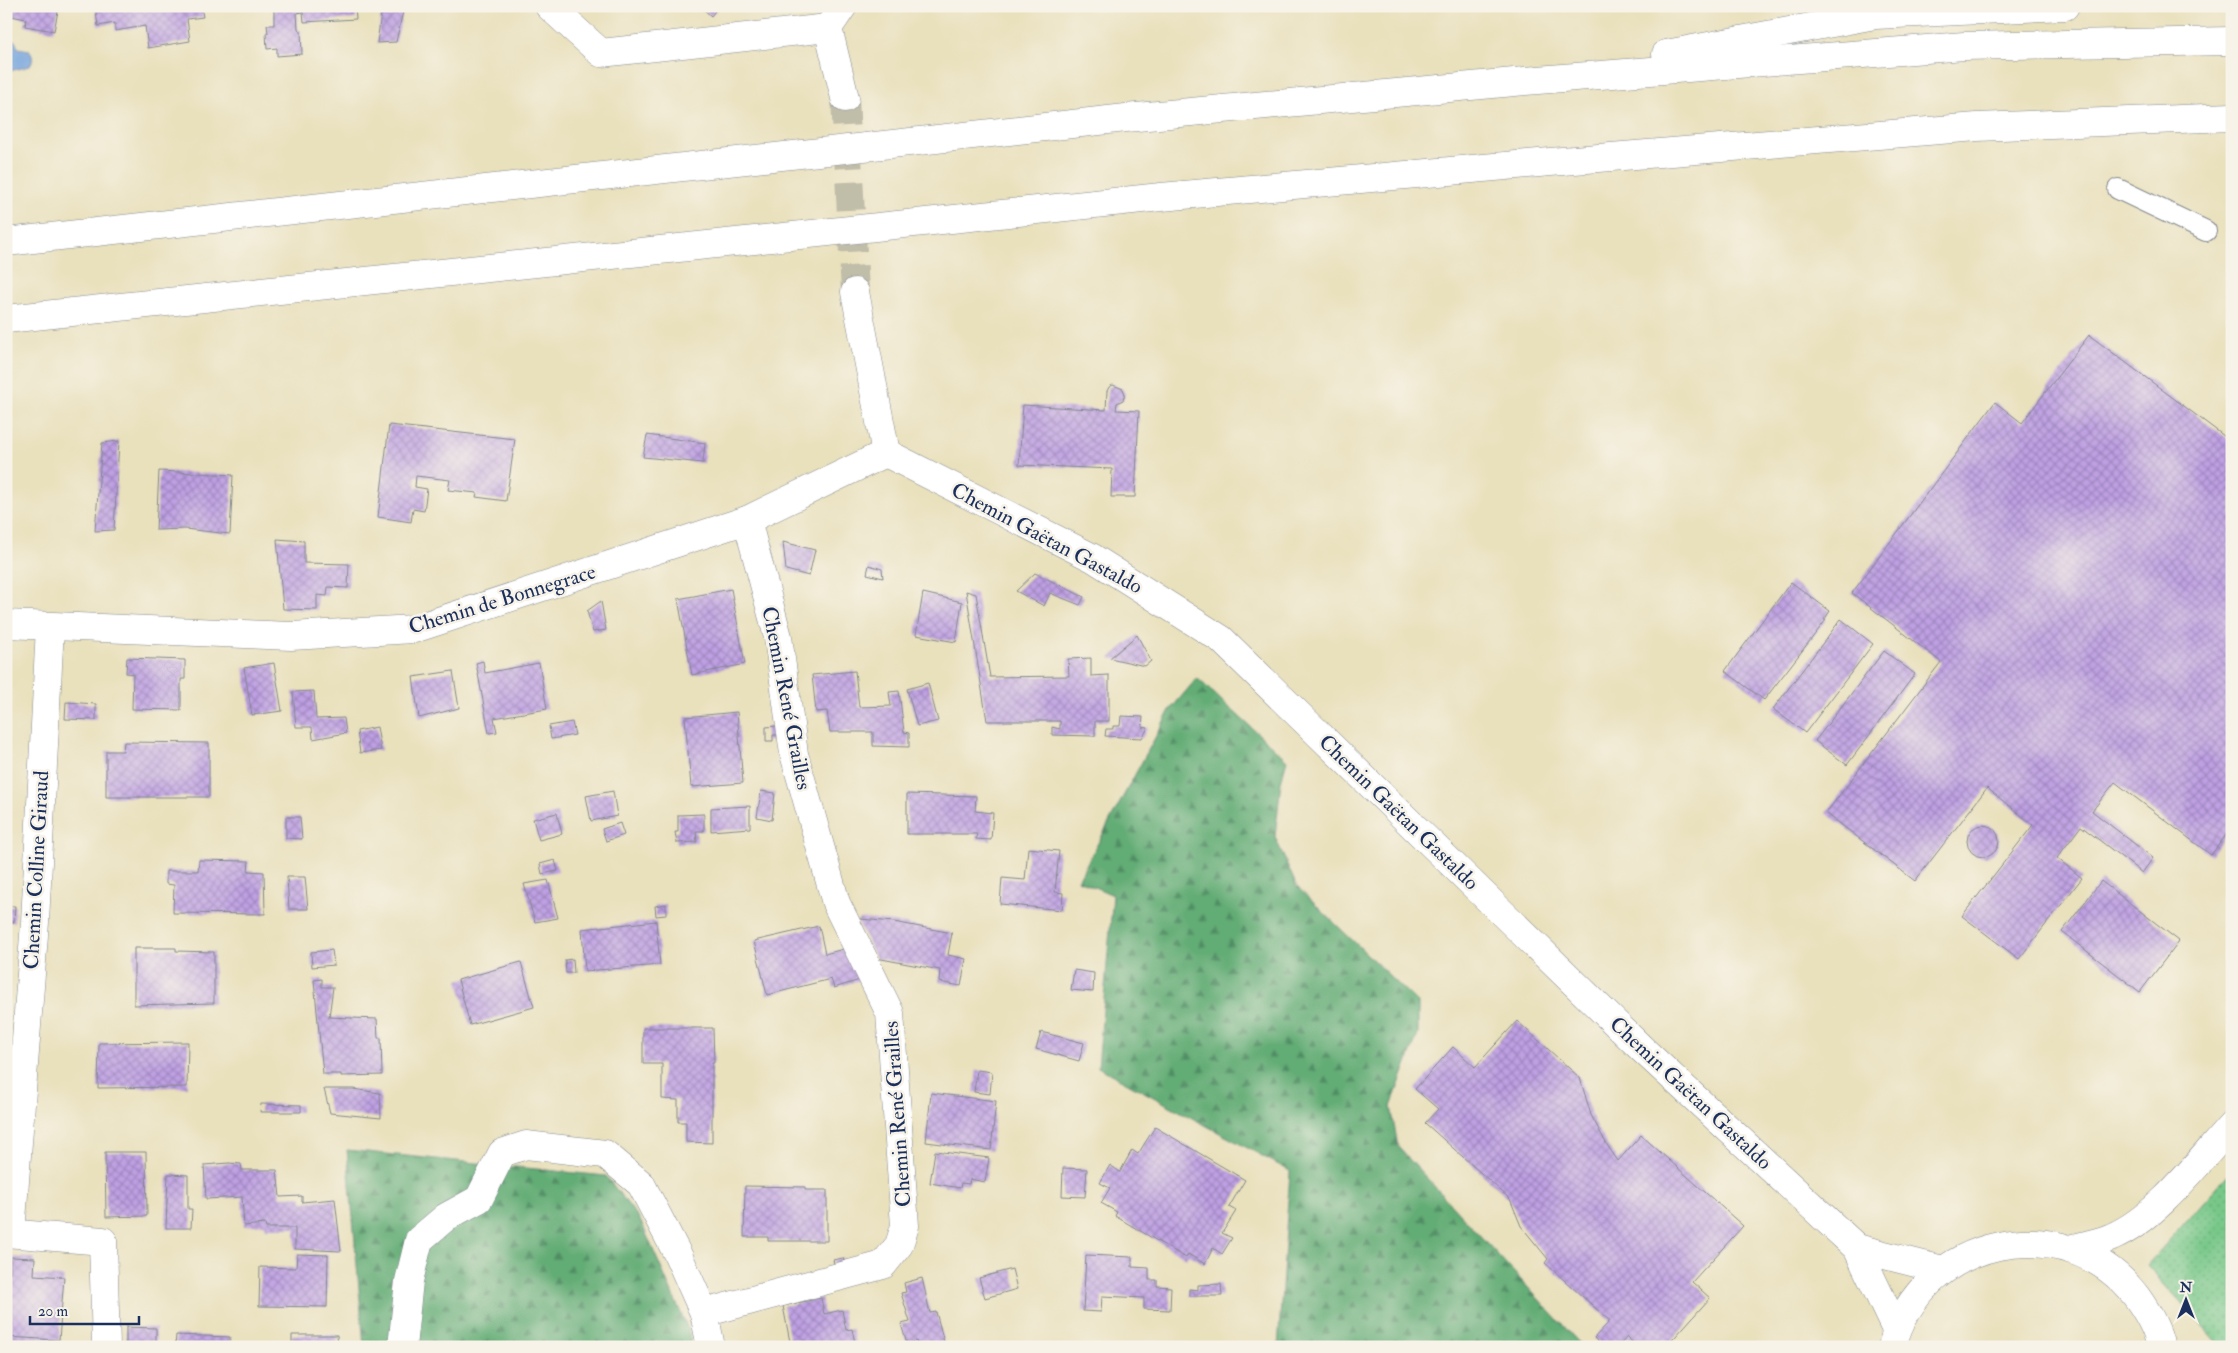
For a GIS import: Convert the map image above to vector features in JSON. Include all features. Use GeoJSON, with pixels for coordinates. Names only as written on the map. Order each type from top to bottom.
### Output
{"type":"FeatureCollection","features":[{"type":"Feature","properties":{"kind":"main road"},"geometry":{"type":"LineString","coordinates":[[549,6],[600,53],[836,17],[845,98]]}},
{"type":"Feature","properties":{"kind":"main road"},"geometry":{"type":"LineString","coordinates":[[1526,81],[1875,15],[2065,6]]}},
{"type":"Feature","properties":{"kind":"main road"},"geometry":{"type":"LineString","coordinates":[[6,242],[1126,118],[1526,81],[1964,46],[2232,41]]}},
{"type":"Feature","properties":{"kind":"main road"},"geometry":{"type":"LineString","coordinates":[[6,319],[1161,197],[1550,162],[1977,127],[2232,117]]}},
{"type":"Feature","properties":{"kind":"main road"},"geometry":{"type":"LineString","coordinates":[[856,292],[886,453]]}},
{"type":"Feature","properties":{"kind":"main road","name":"Chemin de Bonnegrace"},"geometry":{"type":"LineString","coordinates":[[6,624],[291,636],[414,629],[748,520],[886,453]]}},
{"type":"Feature","properties":{"kind":"main road","name":"Chemin Gaëtan Gastaldo"},"geometry":{"type":"LineString","coordinates":[[886,453],[1093,558],[1222,639],[1635,1042],[1857,1248],[1894,1338]]}},
{"type":"Feature","properties":{"kind":"main road","name":"Chemin René Grailles"},"geometry":{"type":"LineString","coordinates":[[704,1313],[883,1265],[899,1245],[905,1226],[890,1012],[836,903],[794,754],[778,637],[748,520]]}},
{"type":"Feature","properties":{"kind":"main road","name":"Chemin Colline Giraud"},"geometry":{"type":"LineString","coordinates":[[9,1233],[34,922],[50,627]]}},
{"type":"Feature","properties":{"kind":"main road"},"geometry":{"type":"LineString","coordinates":[[2071,1249],[2112,1237],[2140,1222],[2177,1186],[2232,1125]]}},
{"type":"Feature","properties":{"kind":"main road"},"geometry":{"type":"LineString","coordinates":[[402,1347],[409,1281],[419,1240],[446,1217],[479,1199],[502,1153],[526,1145],[604,1154],[641,1184],[678,1255],[704,1313],[711,1347]]}},
{"type":"Feature","properties":{"kind":"main road"},"geometry":{"type":"LineString","coordinates":[[9,1233],[103,1241],[106,1347]]}},
{"type":"Feature","properties":{"kind":"main road"},"geometry":{"type":"LineString","coordinates":[[1894,1338],[1915,1296],[1943,1270],[1972,1253],[2004,1244],[2038,1243],[2071,1249],[2100,1263],[2126,1283],[2146,1309],[2161,1347]]}},
{"type":"Feature","properties":{"kind":"main road","name":"Chemin Gaëtan Gastaldo"},"geometry":{"type":"LineString","coordinates":[[1857,1248],[1943,1270]]}},
{"type":"Feature","properties":{"kind":"lane"},"geometry":{"type":"LineString","coordinates":[[2118,189],[2206,231]]}},
{"type":"Feature","properties":{"kind":"green space"},"geometry":{"type":"Polygon","coordinates":[[[1197,678],[1287,760],[1281,782],[1275,837],[1297,887],[1418,1003],[1418,1034],[1391,1106],[1398,1147],[1583,1347],[1278,1347],[1290,1171],[1098,1067],[1113,895],[1078,880],[1170,710],[1197,678]]]}},
{"type":"Feature","properties":{"kind":"green space"},"geometry":{"type":"Polygon","coordinates":[[[347,1150],[606,1176],[640,1220],[688,1329],[692,1347],[364,1347],[347,1150]]]}},
{"type":"Feature","properties":{"kind":"green space"},"geometry":{"type":"Polygon","coordinates":[[[2232,1170],[2232,1347],[2222,1347],[2147,1265],[2232,1170]]]}},
{"type":"Feature","properties":{"kind":"water"},"geometry":{"type":"Polygon","coordinates":[[[9,39],[15,41],[18,48],[29,50],[32,62],[29,66],[6,72],[6,41],[9,39]]]}},
{"type":"Feature","properties":{"kind":"building"},"geometry":{"type":"Polygon","coordinates":[[[6,6],[59,6],[54,31],[25,26],[26,19],[6,15],[6,6]]]}},
{"type":"Feature","properties":{"kind":"building"},"geometry":{"type":"Polygon","coordinates":[[[95,6],[201,6],[203,17],[187,19],[190,41],[148,48],[145,26],[115,31],[115,23],[98,26],[95,6]]]}},
{"type":"Feature","properties":{"kind":"building"},"geometry":{"type":"Polygon","coordinates":[[[274,6],[363,6],[363,8],[355,8],[356,19],[304,22],[303,12],[297,13],[298,29],[301,31],[302,54],[277,56],[277,48],[267,49],[266,33],[268,33],[267,25],[274,25],[274,6]]]}},
{"type":"Feature","properties":{"kind":"building"},"geometry":{"type":"Polygon","coordinates":[[[700,6],[719,6],[711,16],[700,6]]]}},
{"type":"Feature","properties":{"kind":"building"},"geometry":{"type":"Polygon","coordinates":[[[382,7],[404,7],[396,42],[377,43],[382,7]]]}},
{"type":"Feature","properties":{"kind":"building"},"geometry":{"type":"Polygon","coordinates":[[[2089,335],[2232,442],[2232,827],[2211,855],[2115,782],[2092,811],[2153,858],[2142,873],[2081,826],[2057,858],[2082,878],[2019,959],[1962,916],[2033,825],[1987,788],[1915,881],[1826,813],[1941,662],[1852,593],[1995,402],[2022,423],[2089,335]]]}},
{"type":"Feature","properties":{"kind":"building"},"geometry":{"type":"Polygon","coordinates":[[[1113,385],[1123,389],[1125,394],[1123,400],[1117,403],[1116,410],[1139,411],[1135,497],[1111,497],[1112,469],[1019,465],[1023,405],[1106,410],[1107,391],[1113,385]]]}},
{"type":"Feature","properties":{"kind":"building"},"geometry":{"type":"Polygon","coordinates":[[[389,425],[515,439],[506,501],[476,497],[477,493],[448,490],[450,480],[416,476],[415,487],[427,489],[424,511],[413,509],[411,522],[378,517],[389,425]]]}},
{"type":"Feature","properties":{"kind":"building"},"geometry":{"type":"Polygon","coordinates":[[[647,435],[705,443],[703,463],[643,457],[647,435]]]}},
{"type":"Feature","properties":{"kind":"building"},"geometry":{"type":"Polygon","coordinates":[[[119,441],[114,530],[95,531],[102,443],[119,441]]]}},
{"type":"Feature","properties":{"kind":"building"},"geometry":{"type":"Polygon","coordinates":[[[159,471],[233,475],[230,534],[185,529],[156,530],[159,471]]]}},
{"type":"Feature","properties":{"kind":"building"},"geometry":{"type":"Polygon","coordinates":[[[277,539],[304,541],[304,563],[349,564],[348,588],[328,587],[327,596],[317,595],[317,610],[283,609],[277,539]]]}},
{"type":"Feature","properties":{"kind":"building"},"geometry":{"type":"Polygon","coordinates":[[[783,542],[815,550],[809,576],[786,570],[783,542]]]}},
{"type":"Feature","properties":{"kind":"building"},"geometry":{"type":"Polygon","coordinates":[[[869,565],[882,569],[883,578],[867,574],[869,565]]]}},
{"type":"Feature","properties":{"kind":"building"},"geometry":{"type":"Polygon","coordinates":[[[1035,573],[1084,597],[1080,605],[1050,593],[1044,606],[1016,591],[1035,573]]]}},
{"type":"Feature","properties":{"kind":"building"},"geometry":{"type":"Polygon","coordinates":[[[1791,582],[1830,611],[1824,620],[1826,620],[1764,700],[1725,671],[1791,582]]]}},
{"type":"Feature","properties":{"kind":"building"},"geometry":{"type":"Polygon","coordinates":[[[731,589],[745,664],[692,675],[678,599],[731,589]]]}},
{"type":"Feature","properties":{"kind":"building"},"geometry":{"type":"Polygon","coordinates":[[[966,591],[976,594],[990,677],[1069,676],[1068,659],[1091,658],[1091,676],[1109,675],[1109,721],[1095,721],[1095,736],[1052,735],[1052,727],[1060,729],[1060,721],[987,721],[966,591]]]}},
{"type":"Feature","properties":{"kind":"building"},"geometry":{"type":"Polygon","coordinates":[[[923,593],[962,602],[956,642],[916,635],[923,593]]]}},
{"type":"Feature","properties":{"kind":"building"},"geometry":{"type":"Polygon","coordinates":[[[601,601],[606,630],[593,632],[587,611],[601,601]]]}},
{"type":"Feature","properties":{"kind":"building"},"geometry":{"type":"Polygon","coordinates":[[[1841,619],[1873,644],[1805,733],[1773,709],[1841,619]]]}},
{"type":"Feature","properties":{"kind":"building"},"geometry":{"type":"Polygon","coordinates":[[[1137,635],[1151,661],[1145,666],[1110,658],[1137,635]]]}},
{"type":"Feature","properties":{"kind":"building"},"geometry":{"type":"Polygon","coordinates":[[[1884,651],[1915,674],[1847,765],[1815,741],[1884,651]]]}},
{"type":"Feature","properties":{"kind":"building"},"geometry":{"type":"Polygon","coordinates":[[[127,658],[185,660],[185,679],[181,679],[181,710],[132,709],[133,674],[126,673],[127,658]]]}},
{"type":"Feature","properties":{"kind":"building"},"geometry":{"type":"Polygon","coordinates":[[[483,661],[485,673],[539,663],[547,709],[494,718],[497,732],[489,733],[476,663],[483,661]]]}},
{"type":"Feature","properties":{"kind":"building"},"geometry":{"type":"Polygon","coordinates":[[[274,663],[282,711],[252,715],[244,668],[274,663]]]}},
{"type":"Feature","properties":{"kind":"building"},"geometry":{"type":"Polygon","coordinates":[[[453,671],[459,708],[419,718],[413,677],[453,671]]]}},
{"type":"Feature","properties":{"kind":"building"},"geometry":{"type":"Polygon","coordinates":[[[855,671],[859,707],[891,706],[889,692],[899,691],[904,732],[909,733],[909,747],[873,746],[873,732],[830,732],[827,711],[816,712],[812,675],[855,671]]]}},
{"type":"Feature","properties":{"kind":"building"},"geometry":{"type":"Polygon","coordinates":[[[928,683],[938,721],[917,726],[907,689],[928,683]]]}},
{"type":"Feature","properties":{"kind":"building"},"geometry":{"type":"Polygon","coordinates":[[[314,691],[316,719],[344,718],[346,733],[313,739],[312,727],[296,727],[293,692],[314,691]]]}},
{"type":"Feature","properties":{"kind":"building"},"geometry":{"type":"Polygon","coordinates":[[[66,702],[96,704],[96,720],[65,719],[66,702]]]}},
{"type":"Feature","properties":{"kind":"building"},"geometry":{"type":"Polygon","coordinates":[[[737,712],[743,783],[691,787],[685,717],[737,712]]]}},
{"type":"Feature","properties":{"kind":"building"},"geometry":{"type":"Polygon","coordinates":[[[1121,716],[1143,717],[1142,727],[1148,728],[1142,738],[1105,736],[1106,729],[1120,726],[1121,716]]]}},
{"type":"Feature","properties":{"kind":"building"},"geometry":{"type":"Polygon","coordinates":[[[572,722],[575,735],[551,739],[549,726],[572,722]]]}},
{"type":"Feature","properties":{"kind":"building"},"geometry":{"type":"Polygon","coordinates":[[[777,726],[778,735],[773,735],[773,741],[766,741],[766,727],[777,726]]]}},
{"type":"Feature","properties":{"kind":"building"},"geometry":{"type":"Polygon","coordinates":[[[377,727],[381,750],[360,753],[357,731],[377,727]]]}},
{"type":"Feature","properties":{"kind":"building"},"geometry":{"type":"Polygon","coordinates":[[[124,742],[209,743],[209,797],[106,797],[106,751],[123,751],[124,742]]]}},
{"type":"Feature","properties":{"kind":"building"},"geometry":{"type":"Polygon","coordinates":[[[613,791],[617,816],[591,821],[586,796],[613,791]]]}},
{"type":"Feature","properties":{"kind":"building"},"geometry":{"type":"Polygon","coordinates":[[[761,791],[775,793],[772,820],[757,817],[761,791]]]}},
{"type":"Feature","properties":{"kind":"building"},"geometry":{"type":"Polygon","coordinates":[[[907,794],[976,796],[975,811],[993,813],[991,840],[976,839],[977,834],[907,834],[907,794]]]}},
{"type":"Feature","properties":{"kind":"building"},"geometry":{"type":"Polygon","coordinates":[[[750,806],[750,828],[711,831],[711,808],[750,806]]]}},
{"type":"Feature","properties":{"kind":"building"},"geometry":{"type":"Polygon","coordinates":[[[557,813],[562,834],[539,840],[533,819],[557,813]]]}},
{"type":"Feature","properties":{"kind":"building"},"geometry":{"type":"Polygon","coordinates":[[[704,814],[704,831],[696,831],[697,842],[677,843],[675,832],[678,832],[678,815],[704,814]]]}},
{"type":"Feature","properties":{"kind":"building"},"geometry":{"type":"Polygon","coordinates":[[[286,817],[300,817],[302,839],[286,838],[286,817]]]}},
{"type":"Feature","properties":{"kind":"building"},"geometry":{"type":"Polygon","coordinates":[[[620,823],[624,835],[606,841],[602,829],[620,823]]]}},
{"type":"Feature","properties":{"kind":"building"},"geometry":{"type":"Polygon","coordinates":[[[1983,825],[1989,826],[1994,830],[1998,835],[1998,847],[1994,852],[1989,856],[1983,857],[1977,856],[1972,852],[1968,847],[1967,841],[1968,835],[1972,830],[1977,826],[1983,825]]]}},
{"type":"Feature","properties":{"kind":"building"},"geometry":{"type":"Polygon","coordinates":[[[1028,848],[1059,851],[1055,892],[1063,893],[1062,910],[1000,904],[1002,878],[1025,880],[1028,848]]]}},
{"type":"Feature","properties":{"kind":"building"},"geometry":{"type":"Polygon","coordinates":[[[199,860],[249,861],[248,871],[264,872],[265,914],[173,913],[174,885],[166,884],[166,871],[198,871],[199,860]]]}},
{"type":"Feature","properties":{"kind":"building"},"geometry":{"type":"Polygon","coordinates":[[[555,860],[558,871],[542,874],[540,864],[555,860]]]}},
{"type":"Feature","properties":{"kind":"building"},"geometry":{"type":"Polygon","coordinates":[[[287,877],[305,877],[308,909],[289,909],[287,877]]]}},
{"type":"Feature","properties":{"kind":"building"},"geometry":{"type":"Polygon","coordinates":[[[548,880],[558,918],[535,922],[524,884],[548,880]]]}},
{"type":"Feature","properties":{"kind":"building"},"geometry":{"type":"Polygon","coordinates":[[[2101,881],[2179,941],[2140,992],[2062,932],[2101,881]]]}},
{"type":"Feature","properties":{"kind":"building"},"geometry":{"type":"Polygon","coordinates":[[[666,904],[666,915],[656,916],[655,906],[666,904]]]}},
{"type":"Feature","properties":{"kind":"building"},"geometry":{"type":"Polygon","coordinates":[[[6,906],[15,906],[14,922],[6,922],[6,906]]]}},
{"type":"Feature","properties":{"kind":"building"},"geometry":{"type":"Polygon","coordinates":[[[860,919],[894,922],[952,933],[948,955],[966,959],[961,986],[939,982],[940,970],[876,958],[857,921],[860,919]]]}},
{"type":"Feature","properties":{"kind":"building"},"geometry":{"type":"Polygon","coordinates":[[[656,921],[660,965],[585,971],[582,929],[656,921]]]}},
{"type":"Feature","properties":{"kind":"building"},"geometry":{"type":"Polygon","coordinates":[[[819,926],[825,954],[847,948],[863,979],[834,988],[831,979],[767,995],[754,941],[819,926]]]}},
{"type":"Feature","properties":{"kind":"building"},"geometry":{"type":"Polygon","coordinates":[[[134,948],[176,948],[176,951],[214,952],[214,1003],[134,1005],[134,948]]]}},
{"type":"Feature","properties":{"kind":"building"},"geometry":{"type":"Polygon","coordinates":[[[332,950],[334,965],[312,967],[311,952],[332,950]]]}},
{"type":"Feature","properties":{"kind":"building"},"geometry":{"type":"Polygon","coordinates":[[[573,959],[574,973],[566,973],[565,960],[573,959]]]}},
{"type":"Feature","properties":{"kind":"building"},"geometry":{"type":"Polygon","coordinates":[[[521,962],[534,1007],[470,1025],[458,980],[521,962]]]}},
{"type":"Feature","properties":{"kind":"building"},"geometry":{"type":"Polygon","coordinates":[[[1074,970],[1094,973],[1093,992],[1071,990],[1074,970]]]}},
{"type":"Feature","properties":{"kind":"building"},"geometry":{"type":"Polygon","coordinates":[[[322,979],[322,987],[333,987],[329,1017],[377,1019],[378,1038],[381,1038],[382,1075],[341,1076],[341,1074],[323,1074],[314,980],[322,979]]]}},
{"type":"Feature","properties":{"kind":"building"},"geometry":{"type":"Polygon","coordinates":[[[1517,1021],[1580,1078],[1591,1115],[1618,1161],[1641,1135],[1743,1226],[1692,1282],[1710,1298],[1666,1347],[1638,1347],[1627,1337],[1618,1347],[1604,1347],[1594,1338],[1610,1321],[1545,1263],[1548,1259],[1521,1226],[1510,1199],[1425,1123],[1438,1109],[1415,1089],[1453,1047],[1475,1067],[1517,1021]]]}},
{"type":"Feature","properties":{"kind":"building"},"geometry":{"type":"Polygon","coordinates":[[[643,1028],[713,1028],[712,1143],[686,1142],[686,1122],[678,1122],[678,1100],[662,1099],[662,1064],[643,1064],[643,1028]]]}},
{"type":"Feature","properties":{"kind":"building"},"geometry":{"type":"Polygon","coordinates":[[[1041,1032],[1084,1043],[1079,1061],[1036,1049],[1041,1032]]]}},
{"type":"Feature","properties":{"kind":"building"},"geometry":{"type":"Polygon","coordinates":[[[188,1042],[187,1087],[98,1088],[99,1043],[188,1042]]]}},
{"type":"Feature","properties":{"kind":"building"},"geometry":{"type":"Polygon","coordinates":[[[977,1070],[992,1072],[990,1094],[974,1092],[977,1070]]]}},
{"type":"Feature","properties":{"kind":"building"},"geometry":{"type":"Polygon","coordinates":[[[324,1089],[353,1089],[380,1093],[381,1118],[330,1113],[324,1089]]]}},
{"type":"Feature","properties":{"kind":"building"},"geometry":{"type":"Polygon","coordinates":[[[931,1093],[996,1101],[991,1150],[926,1142],[931,1093]]]}},
{"type":"Feature","properties":{"kind":"building"},"geometry":{"type":"Polygon","coordinates":[[[261,1104],[301,1105],[301,1112],[260,1112],[261,1104]]]}},
{"type":"Feature","properties":{"kind":"building"},"geometry":{"type":"Polygon","coordinates":[[[1155,1127],[1245,1180],[1229,1207],[1236,1211],[1222,1233],[1232,1238],[1222,1254],[1213,1248],[1205,1264],[1188,1254],[1186,1258],[1115,1216],[1117,1212],[1101,1203],[1110,1188],[1100,1183],[1110,1165],[1120,1172],[1132,1150],[1138,1154],[1155,1127]]]}},
{"type":"Feature","properties":{"kind":"building"},"geometry":{"type":"Polygon","coordinates":[[[935,1151],[989,1158],[985,1182],[970,1179],[969,1184],[961,1183],[960,1188],[930,1183],[935,1151]]]}},
{"type":"Feature","properties":{"kind":"building"},"geometry":{"type":"Polygon","coordinates":[[[105,1152],[146,1152],[147,1216],[106,1217],[105,1152]]]}},
{"type":"Feature","properties":{"kind":"building"},"geometry":{"type":"Polygon","coordinates":[[[241,1164],[242,1170],[277,1170],[280,1197],[302,1196],[302,1202],[335,1199],[341,1251],[295,1249],[295,1228],[266,1228],[265,1224],[244,1226],[242,1197],[206,1199],[204,1165],[241,1164]]]}},
{"type":"Feature","properties":{"kind":"building"},"geometry":{"type":"Polygon","coordinates":[[[1063,1168],[1087,1169],[1085,1197],[1062,1196],[1063,1168]]]}},
{"type":"Feature","properties":{"kind":"building"},"geometry":{"type":"Polygon","coordinates":[[[168,1174],[188,1175],[188,1209],[192,1209],[191,1228],[166,1228],[168,1174]]]}},
{"type":"Feature","properties":{"kind":"building"},"geometry":{"type":"Polygon","coordinates":[[[745,1186],[805,1187],[805,1190],[827,1190],[827,1241],[768,1241],[768,1237],[744,1237],[745,1186]]]}},
{"type":"Feature","properties":{"kind":"building"},"geometry":{"type":"Polygon","coordinates":[[[297,1254],[328,1255],[327,1307],[259,1306],[260,1267],[296,1268],[297,1254]]]}},
{"type":"Feature","properties":{"kind":"building"},"geometry":{"type":"Polygon","coordinates":[[[1086,1255],[1132,1257],[1132,1267],[1149,1268],[1149,1280],[1157,1280],[1157,1286],[1171,1287],[1170,1310],[1144,1309],[1144,1298],[1102,1296],[1101,1312],[1083,1311],[1086,1255]]]}},
{"type":"Feature","properties":{"kind":"building"},"geometry":{"type":"Polygon","coordinates":[[[10,1257],[35,1258],[34,1275],[64,1277],[59,1340],[6,1337],[6,1291],[8,1272],[10,1273],[10,1257]]]}},
{"type":"Feature","properties":{"kind":"building"},"geometry":{"type":"Polygon","coordinates":[[[843,1258],[845,1267],[836,1270],[833,1260],[843,1258]]]}},
{"type":"Feature","properties":{"kind":"building"},"geometry":{"type":"Polygon","coordinates":[[[1012,1269],[1017,1289],[985,1298],[979,1278],[1012,1269]]]}},
{"type":"Feature","properties":{"kind":"building"},"geometry":{"type":"Polygon","coordinates":[[[922,1278],[930,1313],[936,1312],[944,1342],[936,1344],[937,1347],[918,1347],[916,1341],[907,1344],[901,1324],[910,1322],[901,1293],[906,1292],[904,1283],[922,1278]]]}},
{"type":"Feature","properties":{"kind":"building"},"geometry":{"type":"Polygon","coordinates":[[[1221,1284],[1222,1296],[1189,1296],[1189,1289],[1198,1290],[1198,1285],[1221,1284]]]}},
{"type":"Feature","properties":{"kind":"building"},"geometry":{"type":"Polygon","coordinates":[[[821,1298],[824,1314],[842,1310],[846,1330],[852,1329],[856,1347],[791,1347],[783,1306],[821,1298]]]}},
{"type":"Feature","properties":{"kind":"building"},"geometry":{"type":"Polygon","coordinates":[[[126,1327],[156,1328],[156,1347],[126,1347],[126,1327]]]}},
{"type":"Feature","properties":{"kind":"building"},"geometry":{"type":"Polygon","coordinates":[[[176,1335],[230,1337],[230,1347],[175,1347],[176,1335]]]}},
{"type":"Feature","properties":{"kind":"building"},"geometry":{"type":"Polygon","coordinates":[[[292,1335],[337,1335],[338,1347],[292,1347],[292,1335]]]}},
{"type":"Feature","properties":{"kind":"tunnel"},"geometry":{"type":"LineString","coordinates":[[845,98],[855,292]]}}]}
